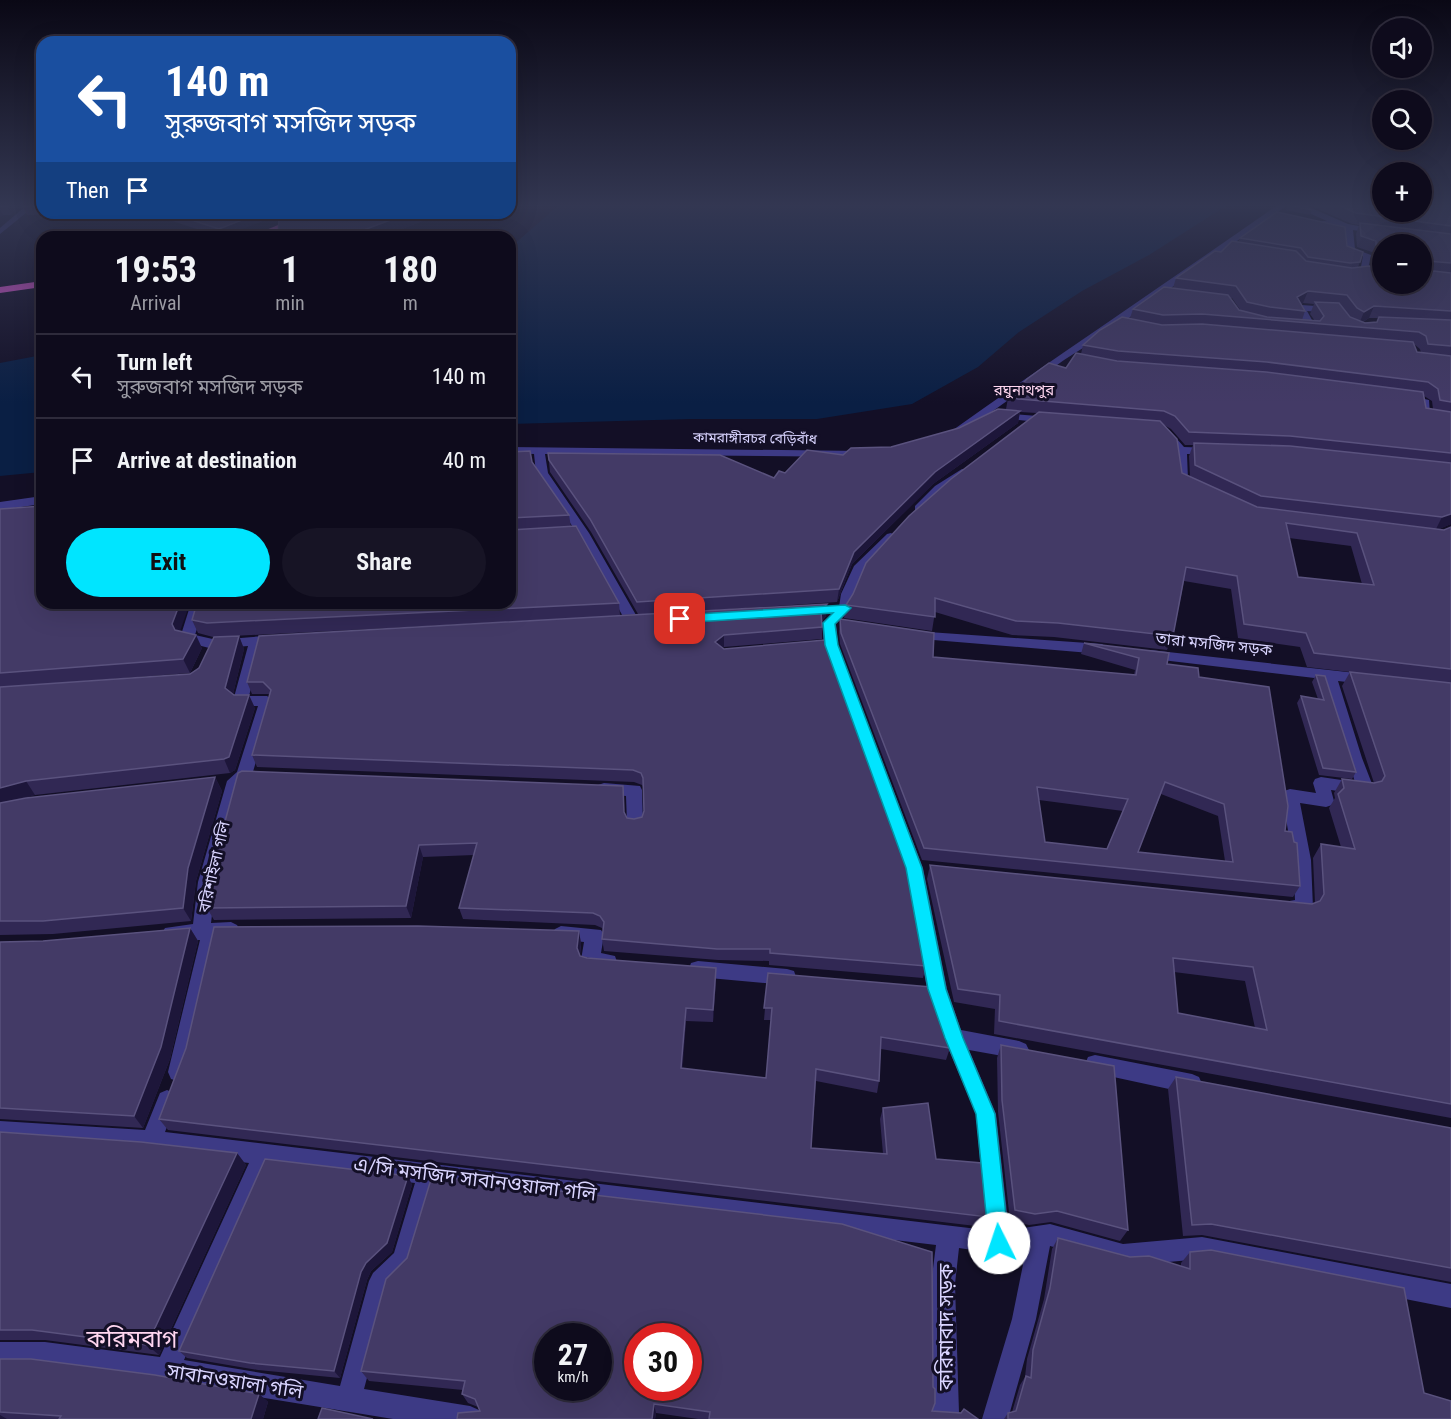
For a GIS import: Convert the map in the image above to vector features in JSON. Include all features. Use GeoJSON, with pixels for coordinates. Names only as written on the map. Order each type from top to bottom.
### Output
{"type":"FeatureCollection","features":[{"type":"Feature","properties":{"kind":"highway"},"geometry":{"type":"LineString","coordinates":[[0,290],[36,285]]}},
{"type":"Feature","properties":{"kind":"street"},"geometry":{"type":"LineString","coordinates":[[952,436],[1060,358],[1162,294],[1195,270]]}},
{"type":"Feature","properties":{"kind":"street"},"geometry":{"type":"LineString","coordinates":[[1298,328],[1312,329],[1304,318],[1301,308],[1339,312]]}},
{"type":"Feature","properties":{"kind":"street"},"geometry":{"type":"LineString","coordinates":[[1116,323],[1133,327]]}},
{"type":"Feature","properties":{"kind":"street"},"geometry":{"type":"LineString","coordinates":[[1060,358],[1082,362]]}},
{"type":"Feature","properties":{"kind":"street"},"geometry":{"type":"LineString","coordinates":[[1391,396],[1425,402],[1425,417],[1451,421]]}},
{"type":"Feature","properties":{"kind":"street"},"geometry":{"type":"LineString","coordinates":[[983,414],[1056,421]]}},
{"type":"Feature","properties":{"kind":"street"},"geometry":{"type":"LineString","coordinates":[[1014,433],[1033,419]]}},
{"type":"Feature","properties":{"kind":"street"},"geometry":{"type":"LineString","coordinates":[[1149,428],[1166,432],[1181,450],[1182,482],[1199,489]]}},
{"type":"Feature","properties":{"kind":"street","name":"কামরাঙ্গীরচর বেড়িবাঁধ"},"geometry":{"type":"LineString","coordinates":[[516,450],[877,455]]}},
{"type":"Feature","properties":{"kind":"street"},"geometry":{"type":"LineString","coordinates":[[539,450],[542,472],[584,533],[633,622]]}},
{"type":"Feature","properties":{"kind":"street"},"geometry":{"type":"LineString","coordinates":[[1181,450],[1227,452]]}},
{"type":"Feature","properties":{"kind":"street"},"geometry":{"type":"LineString","coordinates":[[825,617],[845,608],[848,594],[859,569],[939,489],[977,461]]}},
{"type":"Feature","properties":{"kind":"street"},"geometry":{"type":"LineString","coordinates":[[0,506],[36,501]]}},
{"type":"Feature","properties":{"kind":"street"},"geometry":{"type":"LineString","coordinates":[[562,534],[584,533]]}},
{"type":"Feature","properties":{"kind":"street"},"geometry":{"type":"LineString","coordinates":[[196,609],[187,638],[213,644],[291,639]]}},
{"type":"Feature","properties":{"kind":"street"},"geometry":{"type":"LineString","coordinates":[[825,617],[852,627]]}},
{"type":"Feature","properties":{"kind":"street"},"geometry":{"type":"LineString","coordinates":[[825,617],[826,645],[920,868],[937,989],[954,1038],[986,1114],[999,1243]]}},
{"type":"Feature","properties":{"kind":"street"},"geometry":{"type":"LineString","coordinates":[[898,633],[933,638],[1054,644],[1112,650]]}},
{"type":"Feature","properties":{"kind":"street","name":"বরিশাইলা গলি"},"geometry":{"type":"LineString","coordinates":[[156,934],[201,930],[207,882],[239,778],[267,701],[240,701],[256,641]]}},
{"type":"Feature","properties":{"kind":"street"},"geometry":{"type":"LineString","coordinates":[[205,662],[213,644]]}},
{"type":"Feature","properties":{"kind":"street","name":"তারা মসজিদ সড়ক"},"geometry":{"type":"LineString","coordinates":[[1134,653],[1384,682]]}},
{"type":"Feature","properties":{"kind":"street"},"geometry":{"type":"LineString","coordinates":[[1268,904],[1304,908],[1302,860],[1290,795],[1326,801],[1321,783],[1366,789],[1329,675]]}},
{"type":"Feature","properties":{"kind":"street"},"geometry":{"type":"LineString","coordinates":[[586,788],[634,790],[635,823]]}},
{"type":"Feature","properties":{"kind":"street"},"geometry":{"type":"LineString","coordinates":[[201,930],[248,930]]}},
{"type":"Feature","properties":{"kind":"street"},"geometry":{"type":"LineString","coordinates":[[151,1141],[182,1060],[210,937],[201,930]]}},
{"type":"Feature","properties":{"kind":"street"},"geometry":{"type":"LineString","coordinates":[[537,933],[595,935],[590,960],[625,963]]}},
{"type":"Feature","properties":{"kind":"street"},"geometry":{"type":"LineString","coordinates":[[682,968],[810,979]]}},
{"type":"Feature","properties":{"kind":"street"},"geometry":{"type":"LineString","coordinates":[[914,987],[937,989]]}},
{"type":"Feature","properties":{"kind":"street"},"geometry":{"type":"LineString","coordinates":[[954,1038],[1041,1054]]}},
{"type":"Feature","properties":{"kind":"street"},"geometry":{"type":"LineString","coordinates":[[1073,1060],[1206,1086]]}},
{"type":"Feature","properties":{"kind":"street","name":"এ/সি মসজিদ সাবানওয়ালা গলি"},"geometry":{"type":"LineString","coordinates":[[0,1131],[151,1141],[949,1235],[999,1243],[1050,1235],[1123,1255],[1202,1248],[1451,1296]]}},
{"type":"Feature","properties":{"kind":"street"},"geometry":{"type":"LineString","coordinates":[[167,1370],[264,1154]]}},
{"type":"Feature","properties":{"kind":"street"},"geometry":{"type":"LineString","coordinates":[[349,1399],[381,1281],[403,1260],[428,1174]]}},
{"type":"Feature","properties":{"kind":"street","name":"করিমাবাদ সড়ক"},"geometry":{"type":"LineString","coordinates":[[943,1419],[946,1413],[943,1284],[949,1235]]}},
{"type":"Feature","properties":{"kind":"street"},"geometry":{"type":"LineString","coordinates":[[994,1419],[1024,1319],[1040,1238]]}},
{"type":"Feature","properties":{"kind":"street","name":"সাবানওয়ালা গলি"},"geometry":{"type":"LineString","coordinates":[[0,1354],[45,1354],[167,1370],[470,1419]]}},
{"type":"Feature","properties":{"kind":"water"},"geometry":{"type":"Polygon","coordinates":[[[516,270],[1121,270],[1082,291],[1019,332],[978,367],[912,404],[817,419],[691,419],[516,424],[516,270]]]}},
{"type":"Feature","properties":{"kind":"water"},"geometry":{"type":"Polygon","coordinates":[[[36,356],[36,473],[0,476],[0,363],[36,356]]]}},
{"type":"Feature","properties":{"kind":"building"},"geometry":{"type":"Polygon","coordinates":[[[1187,270],[1372,270],[1372,294],[1432,294],[1432,271],[1451,273],[1451,311],[1374,306],[1364,312],[1357,308],[1347,295],[1308,291],[1297,297],[1305,311],[1270,307],[1247,302],[1236,286],[1176,278],[1187,270]]]}},
{"type":"Feature","properties":{"kind":"building"},"geometry":{"type":"Polygon","coordinates":[[[1164,287],[1228,295],[1239,310],[1267,317],[1320,321],[1324,316],[1315,302],[1339,303],[1350,317],[1365,323],[1377,322],[1379,317],[1451,320],[1451,346],[1428,344],[1426,336],[1419,332],[1202,314],[1163,315],[1133,309],[1164,287]]]}},
{"type":"Feature","properties":{"kind":"building"},"geometry":{"type":"Polygon","coordinates":[[[1122,317],[1162,325],[1202,324],[1413,342],[1417,352],[1451,356],[1451,402],[1440,400],[1438,389],[1428,382],[1267,362],[1118,351],[1083,345],[1100,330],[1122,317]]]}},
{"type":"Feature","properties":{"kind":"building"},"geometry":{"type":"Polygon","coordinates":[[[1076,353],[1117,361],[1266,372],[1423,392],[1426,408],[1451,412],[1451,453],[1290,436],[1189,432],[1175,416],[1164,411],[1008,398],[1027,379],[1049,363],[1066,368],[1076,353]]]}},
{"type":"Feature","properties":{"kind":"building"},"geometry":{"type":"Polygon","coordinates":[[[998,409],[1020,411],[935,472],[854,552],[839,589],[637,602],[590,519],[549,460],[548,453],[720,455],[774,478],[779,471],[785,473],[807,450],[843,455],[851,448],[891,447],[959,428],[998,409]]]}},
{"type":"Feature","properties":{"kind":"building"},"geometry":{"type":"Polygon","coordinates":[[[1039,412],[1160,421],[1177,439],[1182,473],[1257,507],[1444,530],[1451,527],[1451,669],[1314,653],[1306,633],[1244,624],[1237,576],[1186,567],[1173,636],[1058,623],[1016,621],[935,598],[935,617],[846,605],[866,563],[909,516],[951,479],[1039,412]],[[1286,523],[1298,577],[1374,585],[1357,533],[1286,523]]]}},
{"type":"Feature","properties":{"kind":"building"},"geometry":{"type":"Polygon","coordinates":[[[1194,443],[1290,446],[1451,463],[1451,514],[1442,517],[1261,496],[1195,465],[1194,443]]]}},
{"type":"Feature","properties":{"kind":"building"},"geometry":{"type":"Polygon","coordinates":[[[530,451],[532,462],[569,515],[516,518],[516,452],[530,451]]]}},
{"type":"Feature","properties":{"kind":"building"},"geometry":{"type":"Polygon","coordinates":[[[36,506],[36,609],[178,609],[172,624],[175,630],[196,635],[183,659],[0,673],[0,509],[36,506]]]}},
{"type":"Feature","properties":{"kind":"building"},"geometry":{"type":"Polygon","coordinates":[[[576,526],[619,603],[516,608],[516,530],[576,526]]]}},
{"type":"Feature","properties":{"kind":"building"},"geometry":{"type":"Polygon","coordinates":[[[827,604],[821,611],[822,627],[724,635],[715,642],[724,649],[825,640],[905,857],[926,966],[770,953],[770,949],[717,949],[602,939],[604,922],[600,916],[593,913],[459,908],[477,843],[419,845],[406,906],[207,908],[212,870],[238,773],[242,771],[623,786],[624,812],[627,818],[642,817],[644,811],[643,778],[641,773],[633,770],[252,755],[271,690],[263,682],[247,682],[259,636],[827,604]]]}},
{"type":"Feature","properties":{"kind":"building"},"geometry":{"type":"Polygon","coordinates":[[[195,609],[495,609],[207,623],[192,620],[195,609]]]}},
{"type":"Feature","properties":{"kind":"building"},"geometry":{"type":"Polygon","coordinates":[[[840,619],[934,633],[933,657],[1136,675],[1139,658],[1084,643],[1169,653],[1167,664],[1198,668],[1199,677],[1269,687],[1288,806],[1285,831],[1292,832],[1294,842],[1297,843],[1300,886],[924,848],[841,633],[840,619]],[[1165,782],[1138,852],[1233,862],[1224,804],[1165,782]],[[1037,787],[1045,842],[1107,849],[1128,799],[1037,787]]]}},
{"type":"Feature","properties":{"kind":"building"},"geometry":{"type":"Polygon","coordinates":[[[239,636],[225,688],[234,695],[249,695],[229,757],[26,781],[0,788],[0,687],[190,674],[199,668],[214,637],[239,636]]]}},
{"type":"Feature","properties":{"kind":"building"},"geometry":{"type":"Polygon","coordinates":[[[1350,672],[1451,683],[1451,1104],[999,1021],[1000,995],[958,989],[930,865],[1312,904],[1320,901],[1324,894],[1321,844],[1355,849],[1338,794],[1344,788],[1342,779],[1374,783],[1382,781],[1385,776],[1350,672]],[[1173,958],[1178,1013],[1267,1030],[1253,967],[1173,958]]]}},
{"type":"Feature","properties":{"kind":"building"},"geometry":{"type":"Polygon","coordinates":[[[1316,675],[1325,676],[1356,772],[1323,768],[1301,696],[1324,700],[1316,675]]]}},
{"type":"Feature","properties":{"kind":"building"},"geometry":{"type":"Polygon","coordinates":[[[215,777],[188,868],[183,908],[43,921],[0,921],[0,803],[26,798],[215,777]]]}},
{"type":"Feature","properties":{"kind":"building"},"geometry":{"type":"Polygon","coordinates":[[[418,926],[579,931],[577,948],[580,956],[587,958],[716,968],[713,1010],[686,1008],[681,1068],[766,1078],[772,1008],[764,1008],[768,973],[931,987],[950,1048],[881,1037],[879,1081],[816,1069],[811,1148],[887,1154],[883,1108],[928,1103],[936,1159],[982,1163],[988,1217],[159,1119],[186,1048],[214,927],[418,926]]]}},
{"type":"Feature","properties":{"kind":"building"},"geometry":{"type":"Polygon","coordinates":[[[190,928],[161,1047],[134,1116],[0,1108],[0,942],[43,941],[190,928]]]}},
{"type":"Feature","properties":{"kind":"building"},"geometry":{"type":"Polygon","coordinates":[[[1001,1045],[1114,1066],[1128,1230],[1057,1211],[1035,1214],[1015,1210],[1002,1100],[1001,1045]]]}},
{"type":"Feature","properties":{"kind":"building"},"geometry":{"type":"Polygon","coordinates":[[[1176,1077],[1451,1128],[1451,1268],[1211,1224],[1192,1225],[1176,1077]]]}},
{"type":"Feature","properties":{"kind":"building"},"geometry":{"type":"Polygon","coordinates":[[[0,1132],[141,1142],[237,1153],[147,1345],[32,1330],[0,1330],[0,1132]]]}},
{"type":"Feature","properties":{"kind":"building"},"geometry":{"type":"Polygon","coordinates":[[[265,1159],[408,1176],[387,1243],[366,1263],[361,1272],[334,1371],[250,1363],[179,1351],[265,1159]]]}},
{"type":"Feature","properties":{"kind":"building"},"geometry":{"type":"Polygon","coordinates":[[[432,1176],[842,1224],[932,1252],[935,1403],[932,1411],[961,1413],[964,1409],[978,1419],[709,1419],[710,1412],[654,1404],[652,1419],[457,1419],[458,1413],[480,1411],[475,1399],[462,1394],[465,1381],[361,1371],[386,1279],[407,1258],[432,1176]]]}},
{"type":"Feature","properties":{"kind":"building"},"geometry":{"type":"Polygon","coordinates":[[[1058,1238],[1130,1257],[1149,1256],[1190,1269],[1190,1252],[1211,1250],[1404,1288],[1424,1393],[1451,1401],[1451,1419],[1008,1419],[1008,1413],[1016,1411],[1026,1376],[1031,1378],[1033,1350],[1050,1288],[1058,1238]]]}},
{"type":"Feature","properties":{"kind":"building"},"geometry":{"type":"Polygon","coordinates":[[[0,1359],[31,1359],[155,1375],[259,1394],[251,1419],[59,1419],[61,1416],[0,1412],[0,1359]]]}},
{"type":"Feature","properties":{"kind":"building"},"geometry":{"type":"Polygon","coordinates":[[[322,1408],[373,1419],[318,1419],[322,1408]]]}},
{"type":"Feature","properties":{"kind":"district","name":"রঘুনাথপুর"},"geometry":{"type":"Point","coordinates":[1024,390]}},
{"type":"Feature","properties":{"kind":"district","name":"করিমবাগ"},"geometry":{"type":"Point","coordinates":[132,1339]}},
{"type":"Feature","properties":{"kind":"route"},"geometry":{"type":"LineString","coordinates":[[680,619],[845,608],[829,623],[831,645],[914,868],[937,989],[954,1038],[986,1114],[999,1243]]}}]}
